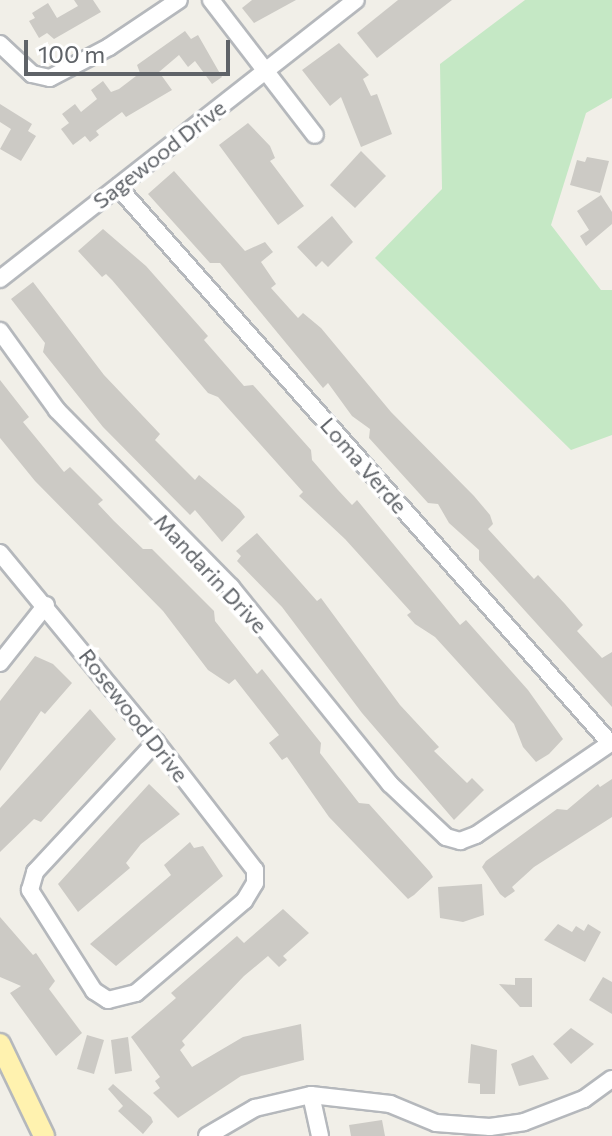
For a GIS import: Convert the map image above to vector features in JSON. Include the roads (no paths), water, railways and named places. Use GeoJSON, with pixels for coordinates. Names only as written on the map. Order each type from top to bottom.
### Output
{"type":"FeatureCollection","features":[{"type":"Feature","properties":{"kind":"main road"},"geometry":{"type":"LineString","coordinates":[[0,1044],[44,1136]]}},
{"type":"Feature","properties":{"kind":"street"},"geometry":{"type":"LineString","coordinates":[[0,44],[32,74],[50,78],[109,47],[179,0]]}},
{"type":"Feature","properties":{"kind":"street"},"geometry":{"type":"LineString","coordinates":[[211,0],[315,135]]}},
{"type":"Feature","properties":{"kind":"street","name":"Sagewood Drive"},"geometry":{"type":"LineString","coordinates":[[0,279],[356,0]]}},
{"type":"Feature","properties":{"kind":"street","name":"Loma Verde"},"geometry":{"type":"LineString","coordinates":[[118,187],[611,743]]}},
{"type":"Feature","properties":{"kind":"street","name":"Mandarin Drive"},"geometry":{"type":"LineString","coordinates":[[0,331],[57,410],[231,587],[390,784],[418,814],[446,837],[460,841],[526,803],[611,743]]}},
{"type":"Feature","properties":{"kind":"street","name":"Rosewood Drive"},"geometry":{"type":"LineString","coordinates":[[0,553],[46,605],[156,742],[255,870],[255,883],[244,901],[136,993],[108,1000],[94,991],[30,890],[35,872],[156,742]]}},
{"type":"Feature","properties":{"kind":"street"},"geometry":{"type":"LineString","coordinates":[[0,663],[46,605]]}},
{"type":"Feature","properties":{"kind":"street"},"geometry":{"type":"LineString","coordinates":[[207,1136],[255,1108],[311,1095],[340,1094],[390,1104],[436,1123],[490,1127],[524,1122],[584,1099],[612,1079]]}},
{"type":"Feature","properties":{"kind":"street"},"geometry":{"type":"LineString","coordinates":[[311,1095],[320,1136]]}}]}
